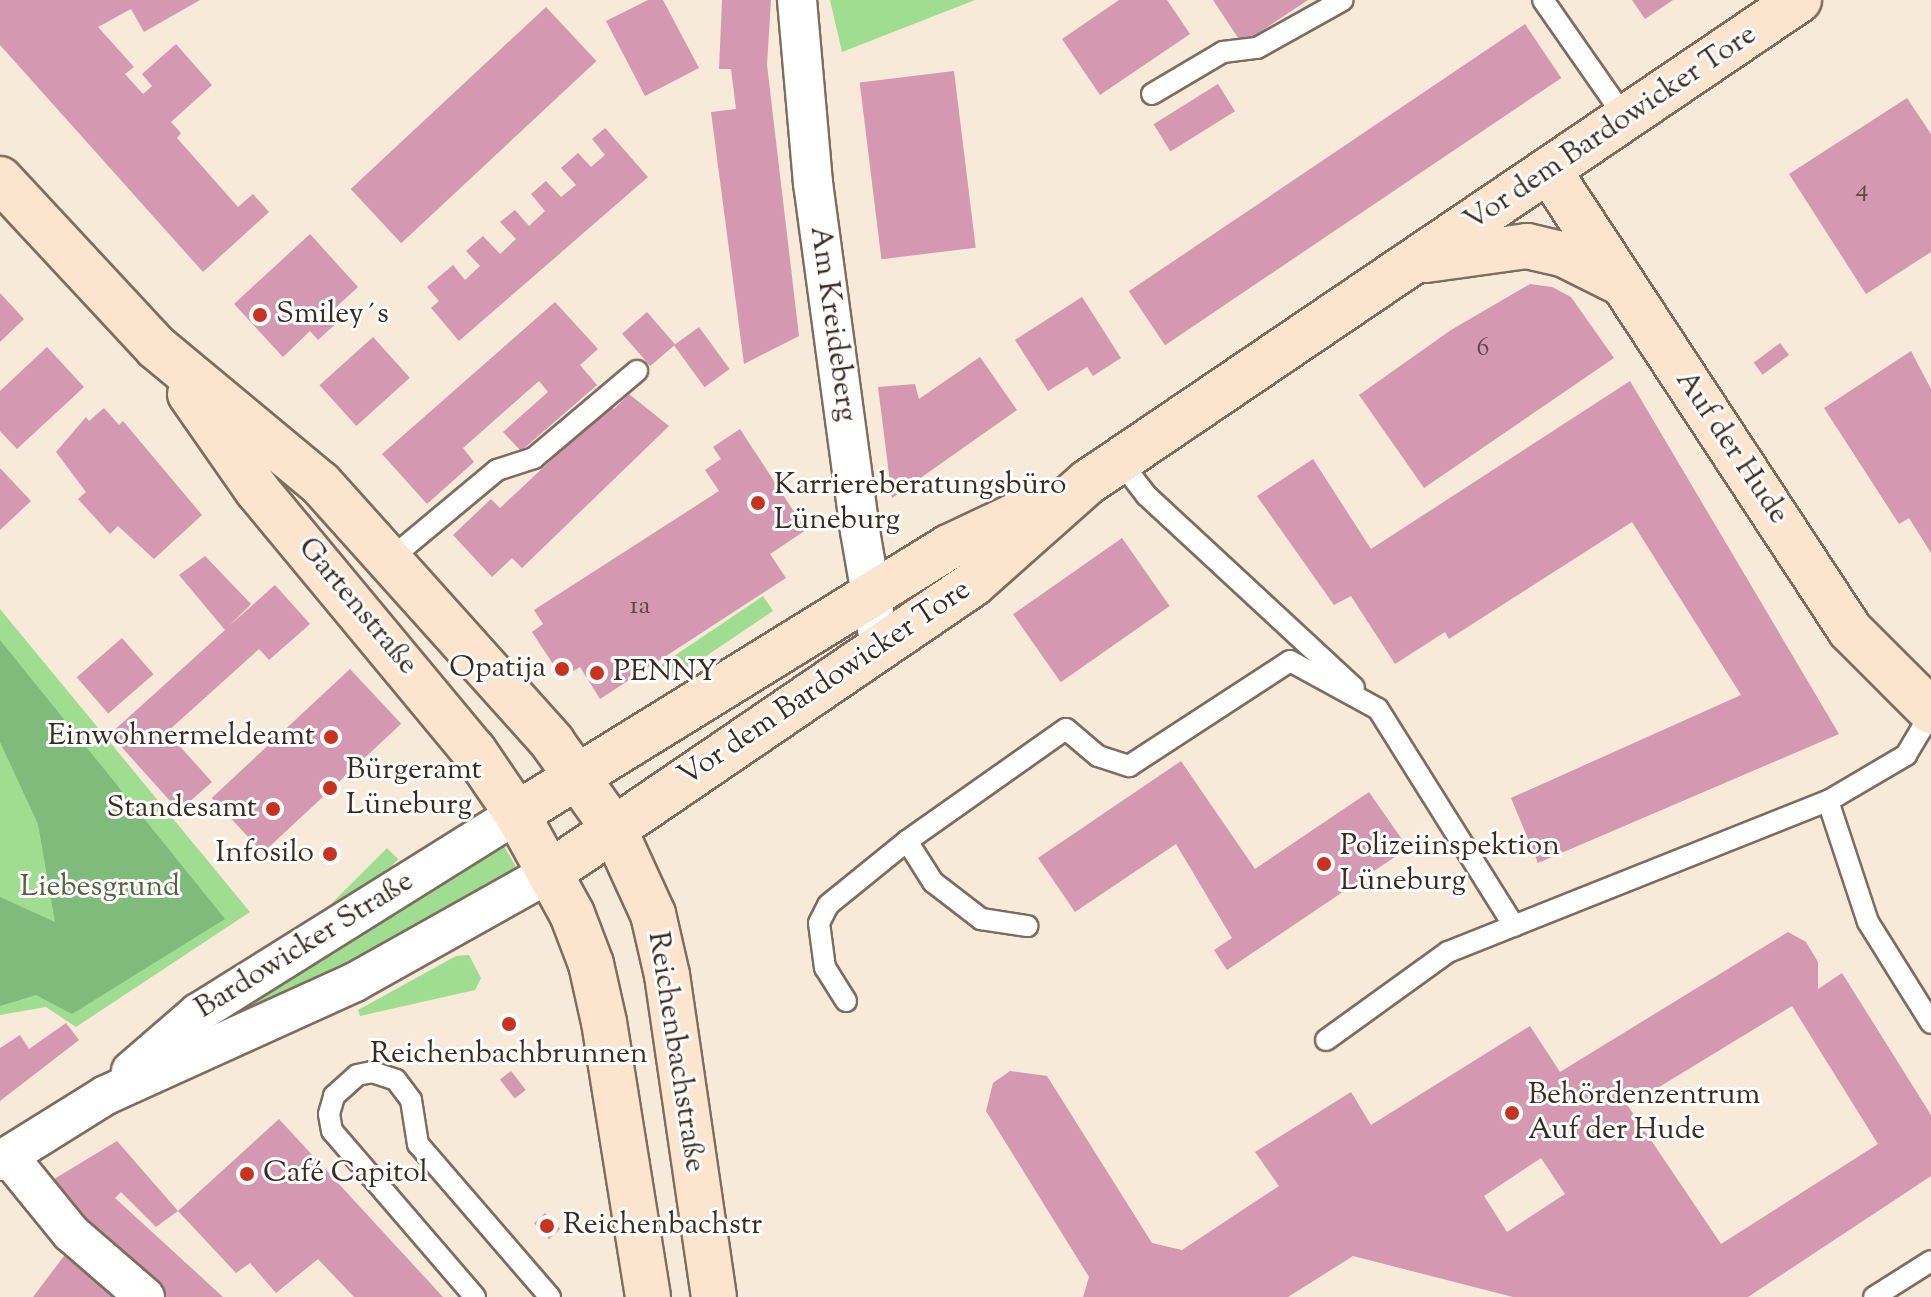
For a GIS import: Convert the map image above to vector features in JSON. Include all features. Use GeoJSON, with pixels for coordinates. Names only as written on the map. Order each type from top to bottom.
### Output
{"type":"FeatureCollection","features":[{"type":"Feature","properties":{"kind":"main road","name":"Vor dem Bardowicker Tore"},"geometry":{"type":"LineString","coordinates":[[551,872],[973,584],[1104,471],[1423,258],[1799,0]]}},
{"type":"Feature","properties":{"kind":"main road","name":"Auf der Hude"},"geometry":{"type":"LineString","coordinates":[[1549,171],[1850,630],[1931,712]]}},
{"type":"Feature","properties":{"kind":"main road","name":"Gartenstraße"},"geometry":{"type":"LineString","coordinates":[[0,179],[156,347],[320,483],[579,776]]}},
{"type":"Feature","properties":{"kind":"main road","name":"Vor dem Bardowicker Tore"},"geometry":{"type":"LineString","coordinates":[[1423,258],[1527,246],[1563,254],[1623,284]]}},
{"type":"Feature","properties":{"kind":"main road","name":"Gartenstraße"},"geometry":{"type":"LineString","coordinates":[[156,347],[257,490],[424,687],[517,814],[551,872]]}},
{"type":"Feature","properties":{"kind":"main road","name":"Vor dem Bardowicker Tore"},"geometry":{"type":"LineString","coordinates":[[517,814],[949,547],[1104,471]]}},
{"type":"Feature","properties":{"kind":"main road","name":"Reichenbachstraße"},"geometry":{"type":"LineString","coordinates":[[579,776],[614,829],[653,914],[667,975],[714,1297]]}},
{"type":"Feature","properties":{"kind":"main road"},"geometry":{"type":"LineString","coordinates":[[551,872],[591,964],[648,1297]]}},
{"type":"Feature","properties":{"kind":"street","name":"Am Kreideberg"},"geometry":{"type":"LineString","coordinates":[[797,0],[813,183],[880,647]]}},
{"type":"Feature","properties":{"kind":"street","name":"Bardowicker Straße"},"geometry":{"type":"LineString","coordinates":[[106,1095],[198,1013],[517,814]]}},
{"type":"Feature","properties":{"kind":"street","name":"Bardowicker Straße"},"geometry":{"type":"LineString","coordinates":[[5,1159],[106,1095],[355,982],[551,872]]}},
{"type":"Feature","properties":{"kind":"street"},"geometry":{"type":"LineString","coordinates":[[5,1159],[71,1233],[145,1297]]}},
{"type":"Feature","properties":{"kind":"lane"},"geometry":{"type":"LineString","coordinates":[[1152,94],[1223,52],[1257,48],[1343,0]]}},
{"type":"Feature","properties":{"kind":"lane"},"geometry":{"type":"LineString","coordinates":[[1543,0],[1626,119]]}},
{"type":"Feature","properties":{"kind":"lane"},"geometry":{"type":"LineString","coordinates":[[389,560],[497,470],[534,458],[637,371]]}},
{"type":"Feature","properties":{"kind":"lane"},"geometry":{"type":"LineString","coordinates":[[1104,471],[1147,496],[1378,709],[1514,926]]}},
{"type":"Feature","properties":{"kind":"lane"},"geometry":{"type":"LineString","coordinates":[[846,1001],[825,968],[819,923],[828,905],[907,841],[1066,729],[1098,756],[1129,766],[1290,661],[1378,709]]}},
{"type":"Feature","properties":{"kind":"lane"},"geometry":{"type":"LineString","coordinates":[[1326,1040],[1448,952],[1828,801],[1906,755],[1931,712]]}},
{"type":"Feature","properties":{"kind":"lane"},"geometry":{"type":"LineString","coordinates":[[1828,801],[1868,922],[1931,1023]]}},
{"type":"Feature","properties":{"kind":"lane"},"geometry":{"type":"LineString","coordinates":[[907,841],[933,882],[981,919],[1027,926]]}},
{"type":"Feature","properties":{"kind":"lane"},"geometry":{"type":"LineString","coordinates":[[475,1297],[332,1131],[329,1114],[334,1096],[357,1075],[372,1072],[396,1080],[411,1100],[418,1144],[550,1297]]}},
{"type":"Feature","properties":{"kind":"lane"},"geometry":{"type":"LineString","coordinates":[[1874,1297],[1931,1261]]}},
{"type":"Feature","properties":{"kind":"green space"},"geometry":{"type":"Polygon","coordinates":[[[830,0],[975,0],[842,52],[830,0]]]}},
{"type":"Feature","properties":{"kind":"green space"},"geometry":{"type":"Polygon","coordinates":[[[763,596],[773,611],[672,679],[662,664],[763,596]]]}},
{"type":"Feature","properties":{"kind":"green space","name":"Liebesgrund"},"geometry":{"type":"Polygon","coordinates":[[[0,609],[250,912],[76,1027],[46,1007],[0,1015],[0,609]]]}},
{"type":"Feature","properties":{"kind":"green space","name":"Liebesgrund"},"geometry":{"type":"Polygon","coordinates":[[[0,640],[225,919],[72,1014],[36,995],[0,1006],[0,897],[55,922],[38,824],[0,742],[0,640]]]}},
{"type":"Feature","properties":{"kind":"green space"},"geometry":{"type":"Polygon","coordinates":[[[500,839],[520,874],[360,968],[210,1034],[199,1020],[500,839]]]}},
{"type":"Feature","properties":{"kind":"green space"},"geometry":{"type":"Polygon","coordinates":[[[387,848],[398,859],[207,1050],[196,1039],[387,848]]]}},
{"type":"Feature","properties":{"kind":"green space"},"geometry":{"type":"Polygon","coordinates":[[[469,955],[481,978],[475,990],[360,1016],[358,1010],[456,956],[469,955]]]}},
{"type":"Feature","properties":{"kind":"building"},"geometry":{"type":"Polygon","coordinates":[[[0,0],[200,0],[144,32],[131,9],[98,27],[134,67],[125,74],[143,94],[152,86],[142,74],[176,44],[212,85],[171,122],[181,133],[177,138],[238,207],[253,194],[269,212],[203,272],[0,45],[0,0]]]}},
{"type":"Feature","properties":{"kind":"building"},"geometry":{"type":"Polygon","coordinates":[[[648,0],[663,0],[699,68],[645,96],[606,21],[648,0]]]}},
{"type":"Feature","properties":{"kind":"building"},"geometry":{"type":"Polygon","coordinates":[[[722,0],[771,0],[767,65],[799,336],[744,364],[711,112],[736,109],[731,69],[719,69],[722,0]]]}},
{"type":"Feature","properties":{"kind":"building"},"geometry":{"type":"Polygon","coordinates":[[[1119,0],[1167,0],[1190,34],[1100,95],[1062,39],[1119,0]]]}},
{"type":"Feature","properties":{"kind":"building"},"geometry":{"type":"Polygon","coordinates":[[[1213,0],[1308,0],[1242,44],[1213,0]]]}},
{"type":"Feature","properties":{"kind":"building"},"geometry":{"type":"Polygon","coordinates":[[[1632,0],[1673,0],[1645,19],[1632,0]]]}},
{"type":"Feature","properties":{"kind":"building"},"geometry":{"type":"Polygon","coordinates":[[[546,7],[596,61],[401,243],[351,189],[546,7]]]}},
{"type":"Feature","properties":{"kind":"building"},"geometry":{"type":"Polygon","coordinates":[[[1525,24],[1561,78],[1165,345],[1129,291],[1525,24]]]}},
{"type":"Feature","properties":{"kind":"building"},"geometry":{"type":"Polygon","coordinates":[[[954,71],[976,248],[881,259],[860,83],[954,71]]]}},
{"type":"Feature","properties":{"kind":"building"},"geometry":{"type":"Polygon","coordinates":[[[1218,84],[1235,111],[1171,151],[1154,124],[1218,84]]]}},
{"type":"Feature","properties":{"kind":"building"},"geometry":{"type":"Polygon","coordinates":[[[1907,98],[1931,134],[1931,252],[1866,294],[1789,174],[1907,98]]]}},
{"type":"Feature","properties":{"kind":"building"},"geometry":{"type":"Polygon","coordinates":[[[605,128],[648,177],[459,341],[431,308],[439,301],[427,287],[453,265],[465,280],[480,266],[466,251],[483,236],[500,254],[516,239],[500,222],[515,210],[529,226],[545,211],[531,194],[546,181],[561,197],[576,185],[561,168],[578,153],[591,167],[605,155],[592,139],[605,128]]]}},
{"type":"Feature","properties":{"kind":"building"},"geometry":{"type":"Polygon","coordinates":[[[310,234],[358,287],[333,310],[341,319],[318,340],[310,331],[283,357],[234,304],[310,234]]]}},
{"type":"Feature","properties":{"kind":"building"},"geometry":{"type":"Polygon","coordinates":[[[1530,284],[1552,287],[1571,297],[1614,358],[1424,488],[1359,395],[1451,330],[1530,284]]]}},
{"type":"Feature","properties":{"kind":"building"},"geometry":{"type":"Polygon","coordinates":[[[0,293],[24,319],[0,342],[0,293]]]}},
{"type":"Feature","properties":{"kind":"building"},"geometry":{"type":"Polygon","coordinates":[[[1082,297],[1121,358],[1093,376],[1087,367],[1048,391],[1015,340],[1082,297]]]}},
{"type":"Feature","properties":{"kind":"building"},"geometry":{"type":"Polygon","coordinates":[[[555,302],[598,349],[580,365],[597,385],[521,451],[503,432],[548,392],[539,381],[463,448],[474,462],[427,504],[382,454],[555,302]]]}},
{"type":"Feature","properties":{"kind":"building"},"geometry":{"type":"Polygon","coordinates":[[[647,312],[675,344],[650,366],[622,334],[647,312]]]}},
{"type":"Feature","properties":{"kind":"building"},"geometry":{"type":"Polygon","coordinates":[[[699,327],[730,369],[704,387],[674,345],[699,327]]]}},
{"type":"Feature","properties":{"kind":"building"},"geometry":{"type":"Polygon","coordinates":[[[373,337],[410,378],[356,426],[319,385],[373,337]]]}},
{"type":"Feature","properties":{"kind":"building"},"geometry":{"type":"Polygon","coordinates":[[[1780,343],[1789,355],[1763,375],[1754,363],[1780,343]]]}},
{"type":"Feature","properties":{"kind":"building"},"geometry":{"type":"Polygon","coordinates":[[[47,347],[84,387],[17,449],[0,431],[0,391],[47,347]]]}},
{"type":"Feature","properties":{"kind":"building"},"geometry":{"type":"Polygon","coordinates":[[[1911,351],[1931,389],[1931,553],[1909,518],[1899,524],[1824,408],[1911,351]]]}},
{"type":"Feature","properties":{"kind":"building"},"geometry":{"type":"Polygon","coordinates":[[[980,357],[1017,410],[892,498],[878,387],[915,384],[919,399],[980,357]]]}},
{"type":"Feature","properties":{"kind":"building"},"geometry":{"type":"Polygon","coordinates":[[[1630,381],[1839,734],[1538,863],[1511,798],[1741,695],[1632,522],[1449,639],[1445,632],[1395,664],[1351,596],[1334,605],[1257,496],[1313,459],[1371,549],[1630,381]]]}},
{"type":"Feature","properties":{"kind":"building"},"geometry":{"type":"Polygon","coordinates":[[[629,394],[669,426],[522,568],[512,558],[492,577],[453,535],[491,499],[500,508],[610,405],[614,409],[629,394]]]}},
{"type":"Feature","properties":{"kind":"building"},"geometry":{"type":"Polygon","coordinates":[[[104,408],[119,425],[123,421],[202,515],[154,559],[118,526],[110,534],[78,499],[86,492],[56,452],[86,417],[89,421],[104,408]]]}},
{"type":"Feature","properties":{"kind":"building"},"geometry":{"type":"Polygon","coordinates":[[[740,429],[806,530],[770,554],[786,578],[600,699],[580,667],[562,678],[532,632],[543,624],[534,610],[719,491],[705,470],[721,459],[713,447],[740,429]]]}},
{"type":"Feature","properties":{"kind":"building"},"geometry":{"type":"Polygon","coordinates":[[[0,468],[31,501],[0,530],[0,468]]]}},
{"type":"Feature","properties":{"kind":"building"},"geometry":{"type":"Polygon","coordinates":[[[1122,538],[1170,606],[1061,682],[1013,614],[1122,538]]]}},
{"type":"Feature","properties":{"kind":"building"},"geometry":{"type":"Polygon","coordinates":[[[205,556],[251,604],[229,626],[275,585],[310,624],[269,660],[259,649],[167,732],[212,782],[179,811],[110,734],[225,630],[179,575],[205,556]]]}},
{"type":"Feature","properties":{"kind":"building"},"geometry":{"type":"Polygon","coordinates":[[[122,638],[153,674],[108,714],[77,677],[122,638]]]}},
{"type":"Feature","properties":{"kind":"building"},"geometry":{"type":"Polygon","coordinates":[[[350,669],[401,724],[263,853],[212,798],[350,669]]]}},
{"type":"Feature","properties":{"kind":"building","name":"Polizeiinspektion Lüneburg"},"geometry":{"type":"Polygon","coordinates":[[[1181,761],[1255,869],[1369,792],[1408,848],[1227,970],[1214,950],[1232,938],[1176,844],[1075,912],[1038,858],[1181,761]]]}},
{"type":"Feature","properties":{"kind":"building","name":"Behördenzentrum Auf der Hude"},"geometry":{"type":"Polygon","coordinates":[[[1788,932],[1806,942],[1818,962],[1818,989],[1842,973],[1931,1115],[1931,1176],[1748,1297],[1513,1297],[1353,1256],[1288,1297],[1083,1297],[1089,1277],[986,1111],[993,1083],[1010,1071],[1047,1076],[1152,1243],[1182,1250],[1279,1186],[1255,1152],[1351,1092],[1371,1125],[1530,1026],[1560,1072],[1788,932]],[[1792,1006],[1628,1106],[1721,1244],[1878,1144],[1792,1006]],[[1541,1158],[1484,1196],[1507,1232],[1565,1194],[1541,1158]]]}},
{"type":"Feature","properties":{"kind":"building"},"geometry":{"type":"Polygon","coordinates":[[[66,1023],[79,1040],[0,1101],[0,1048],[20,1035],[29,1049],[66,1023]]]}},
{"type":"Feature","properties":{"kind":"building"},"geometry":{"type":"Polygon","coordinates":[[[511,1071],[526,1090],[515,1099],[500,1080],[511,1071]]]}},
{"type":"Feature","properties":{"kind":"building"},"geometry":{"type":"Polygon","coordinates":[[[279,1119],[443,1297],[354,1297],[318,1259],[276,1293],[250,1263],[236,1273],[178,1211],[279,1119]]]}},
{"type":"Feature","properties":{"kind":"building"},"geometry":{"type":"Polygon","coordinates":[[[117,1141],[178,1211],[156,1227],[121,1192],[115,1198],[223,1297],[164,1297],[127,1270],[41,1187],[117,1141]]]}},
{"type":"Feature","properties":{"kind":"building","name":"Reichenbachstr"},"geometry":{"type":"Polygon","coordinates":[[[545,1213],[560,1229],[549,1239],[534,1223],[545,1213]]]}},
{"type":"Feature","properties":{"kind":"building"},"geometry":{"type":"Polygon","coordinates":[[[67,1252],[122,1297],[33,1297],[67,1252]]]}},
{"type":"Feature","properties":{"kind":"place","name":"Smiley´s"},"geometry":{"type":"Point","coordinates":[260,315]}},
{"type":"Feature","properties":{"kind":"place","name":"Karriereberatungsbüro Lüneburg"},"geometry":{"type":"Point","coordinates":[758,503]}},
{"type":"Feature","properties":{"kind":"place","name":"Opatija"},"geometry":{"type":"Point","coordinates":[562,669]}},
{"type":"Feature","properties":{"kind":"place","name":"PENNY"},"geometry":{"type":"Point","coordinates":[597,673]}},
{"type":"Feature","properties":{"kind":"place","name":"Einwohnermeldeamt"},"geometry":{"type":"Point","coordinates":[331,737]}},
{"type":"Feature","properties":{"kind":"place","name":"Bürgeramt Lüneburg"},"geometry":{"type":"Point","coordinates":[330,788]}},
{"type":"Feature","properties":{"kind":"place","name":"Standesamt"},"geometry":{"type":"Point","coordinates":[273,809]}},
{"type":"Feature","properties":{"kind":"place","name":"Infosilo"},"geometry":{"type":"Point","coordinates":[330,854]}},
{"type":"Feature","properties":{"kind":"place","name":"Polizeiinspektion Lüneburg"},"geometry":{"type":"Point","coordinates":[1324,864]}},
{"type":"Feature","properties":{"kind":"place","name":"Reichenbachbrunnen"},"geometry":{"type":"Point","coordinates":[509,1024]}},
{"type":"Feature","properties":{"kind":"place","name":"Behördenzentrum Auf der Hude"},"geometry":{"type":"Point","coordinates":[1512,1113]}},
{"type":"Feature","properties":{"kind":"place","name":"Café Capitol"},"geometry":{"type":"Point","coordinates":[247,1174]}},
{"type":"Feature","properties":{"kind":"place","name":"Reichenbachstr"},"geometry":{"type":"Point","coordinates":[547,1226]}}]}
